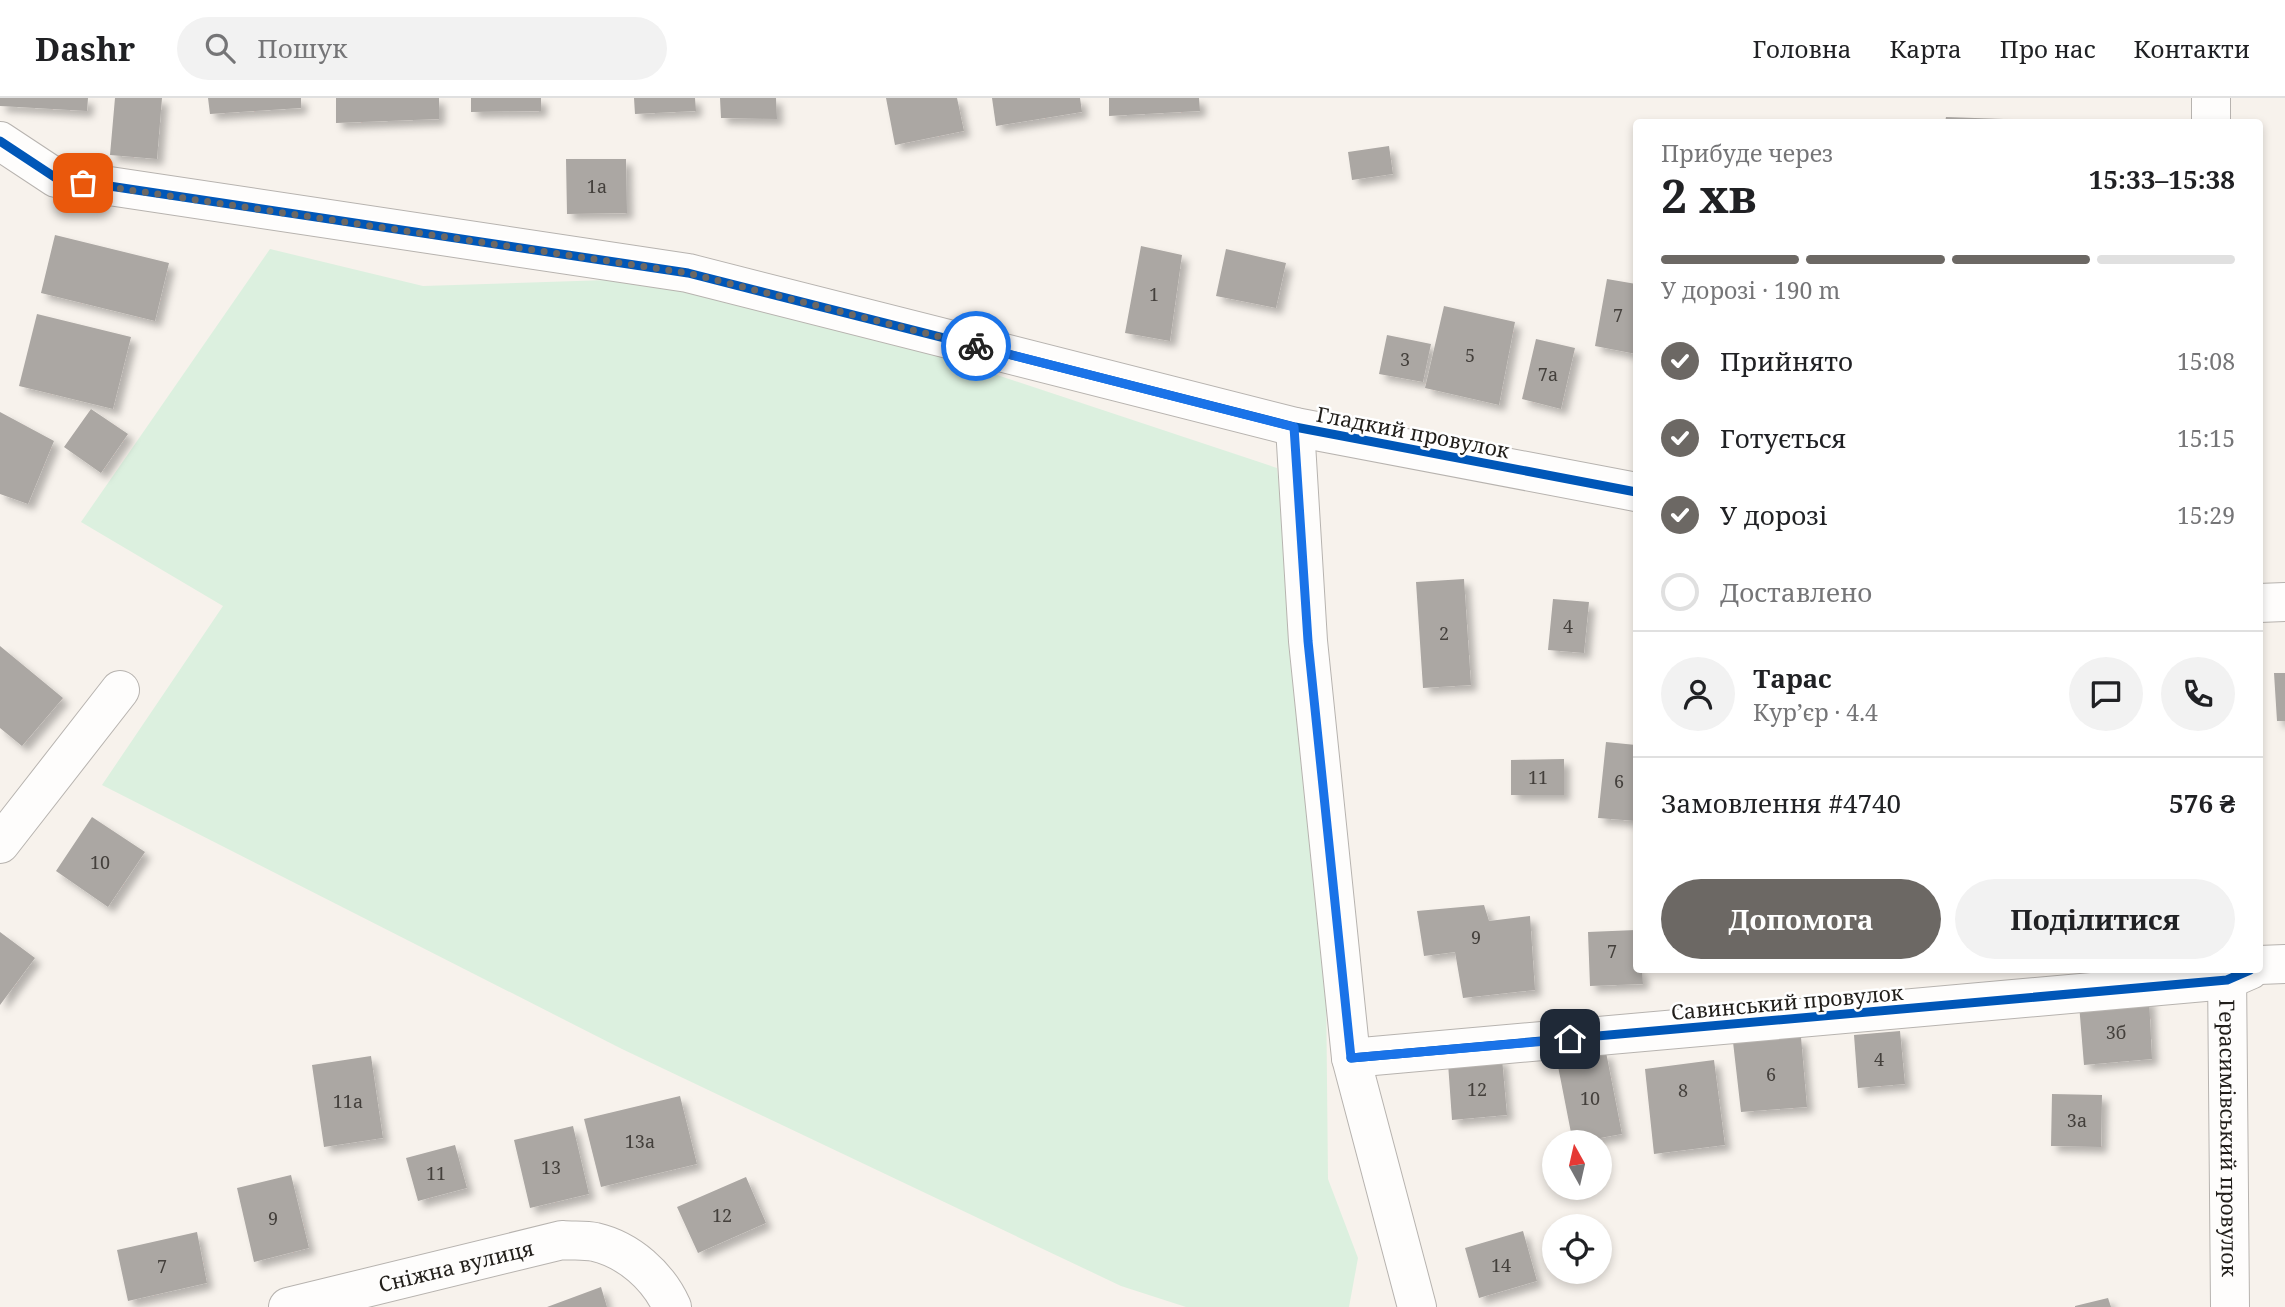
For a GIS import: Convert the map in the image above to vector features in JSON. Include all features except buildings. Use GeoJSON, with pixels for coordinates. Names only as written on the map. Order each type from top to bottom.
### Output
{"type":"FeatureCollection","features":[{"type":"Feature","properties":{"kind":"street"},"geometry":{"type":"LineString","coordinates":[[2211,98],[2211,119]]}},
{"type":"Feature","properties":{"kind":"street","name":"Гладкий провулок"},"geometry":{"type":"LineString","coordinates":[[0,141],[56,178],[688,273],[1294,427],[1633,491]]}},
{"type":"Feature","properties":{"kind":"street"},"geometry":{"type":"LineString","coordinates":[[1294,427],[1308,641],[1351,1058],[1416,1307]]}},
{"type":"Feature","properties":{"kind":"street"},"geometry":{"type":"LineString","coordinates":[[2263,603],[2285,602]]}},
{"type":"Feature","properties":{"kind":"street"},"geometry":{"type":"LineString","coordinates":[[0,844],[120,690]]}},
{"type":"Feature","properties":{"kind":"street","name":"Савинський провулок"},"geometry":{"type":"LineString","coordinates":[[2263,968],[2285,964]]}},
{"type":"Feature","properties":{"kind":"street","name":"Савинський провулок"},"geometry":{"type":"LineString","coordinates":[[1351,1058],[2221,973]]}},
{"type":"Feature","properties":{"kind":"street","name":"Герасимівський провулок"},"geometry":{"type":"LineString","coordinates":[[2230,1307],[2241,973]]}},
{"type":"Feature","properties":{"kind":"street","name":"Сніжна вулиця"},"geometry":{"type":"LineString","coordinates":[[288,1307],[562,1240],[595,1242],[625,1254],[650,1274],[672,1307]]}},
{"type":"Feature","properties":{"kind":"green space"},"geometry":{"type":"Polygon","coordinates":[[[270,249],[423,286],[638,279],[871,333],[1277,468],[1325,883],[1328,1179],[1358,1258],[1349,1307],[1186,1307],[1121,1286],[622,1049],[102,785],[223,606],[81,522],[270,249]]]}},
{"type":"Feature","properties":{"kind":"cycle path"},"geometry":{"type":"LineString","coordinates":[[0,141],[56,178],[688,273],[1295,427],[1633,491]]}},
{"type":"Feature","properties":{"kind":"cycle path"},"geometry":{"type":"LineString","coordinates":[[1351,1058],[2227,980],[2243,973]]}},
{"type":"Feature","properties":{"kind":"way so far"},"geometry":{"type":"LineString","coordinates":[[83,183],[688,273],[976,346]]}},
{"type":"Feature","properties":{"kind":"route"},"geometry":{"type":"LineString","coordinates":[[976,346],[1294,427],[1308,641],[1351,1058],[1570,1039]]}}]}
